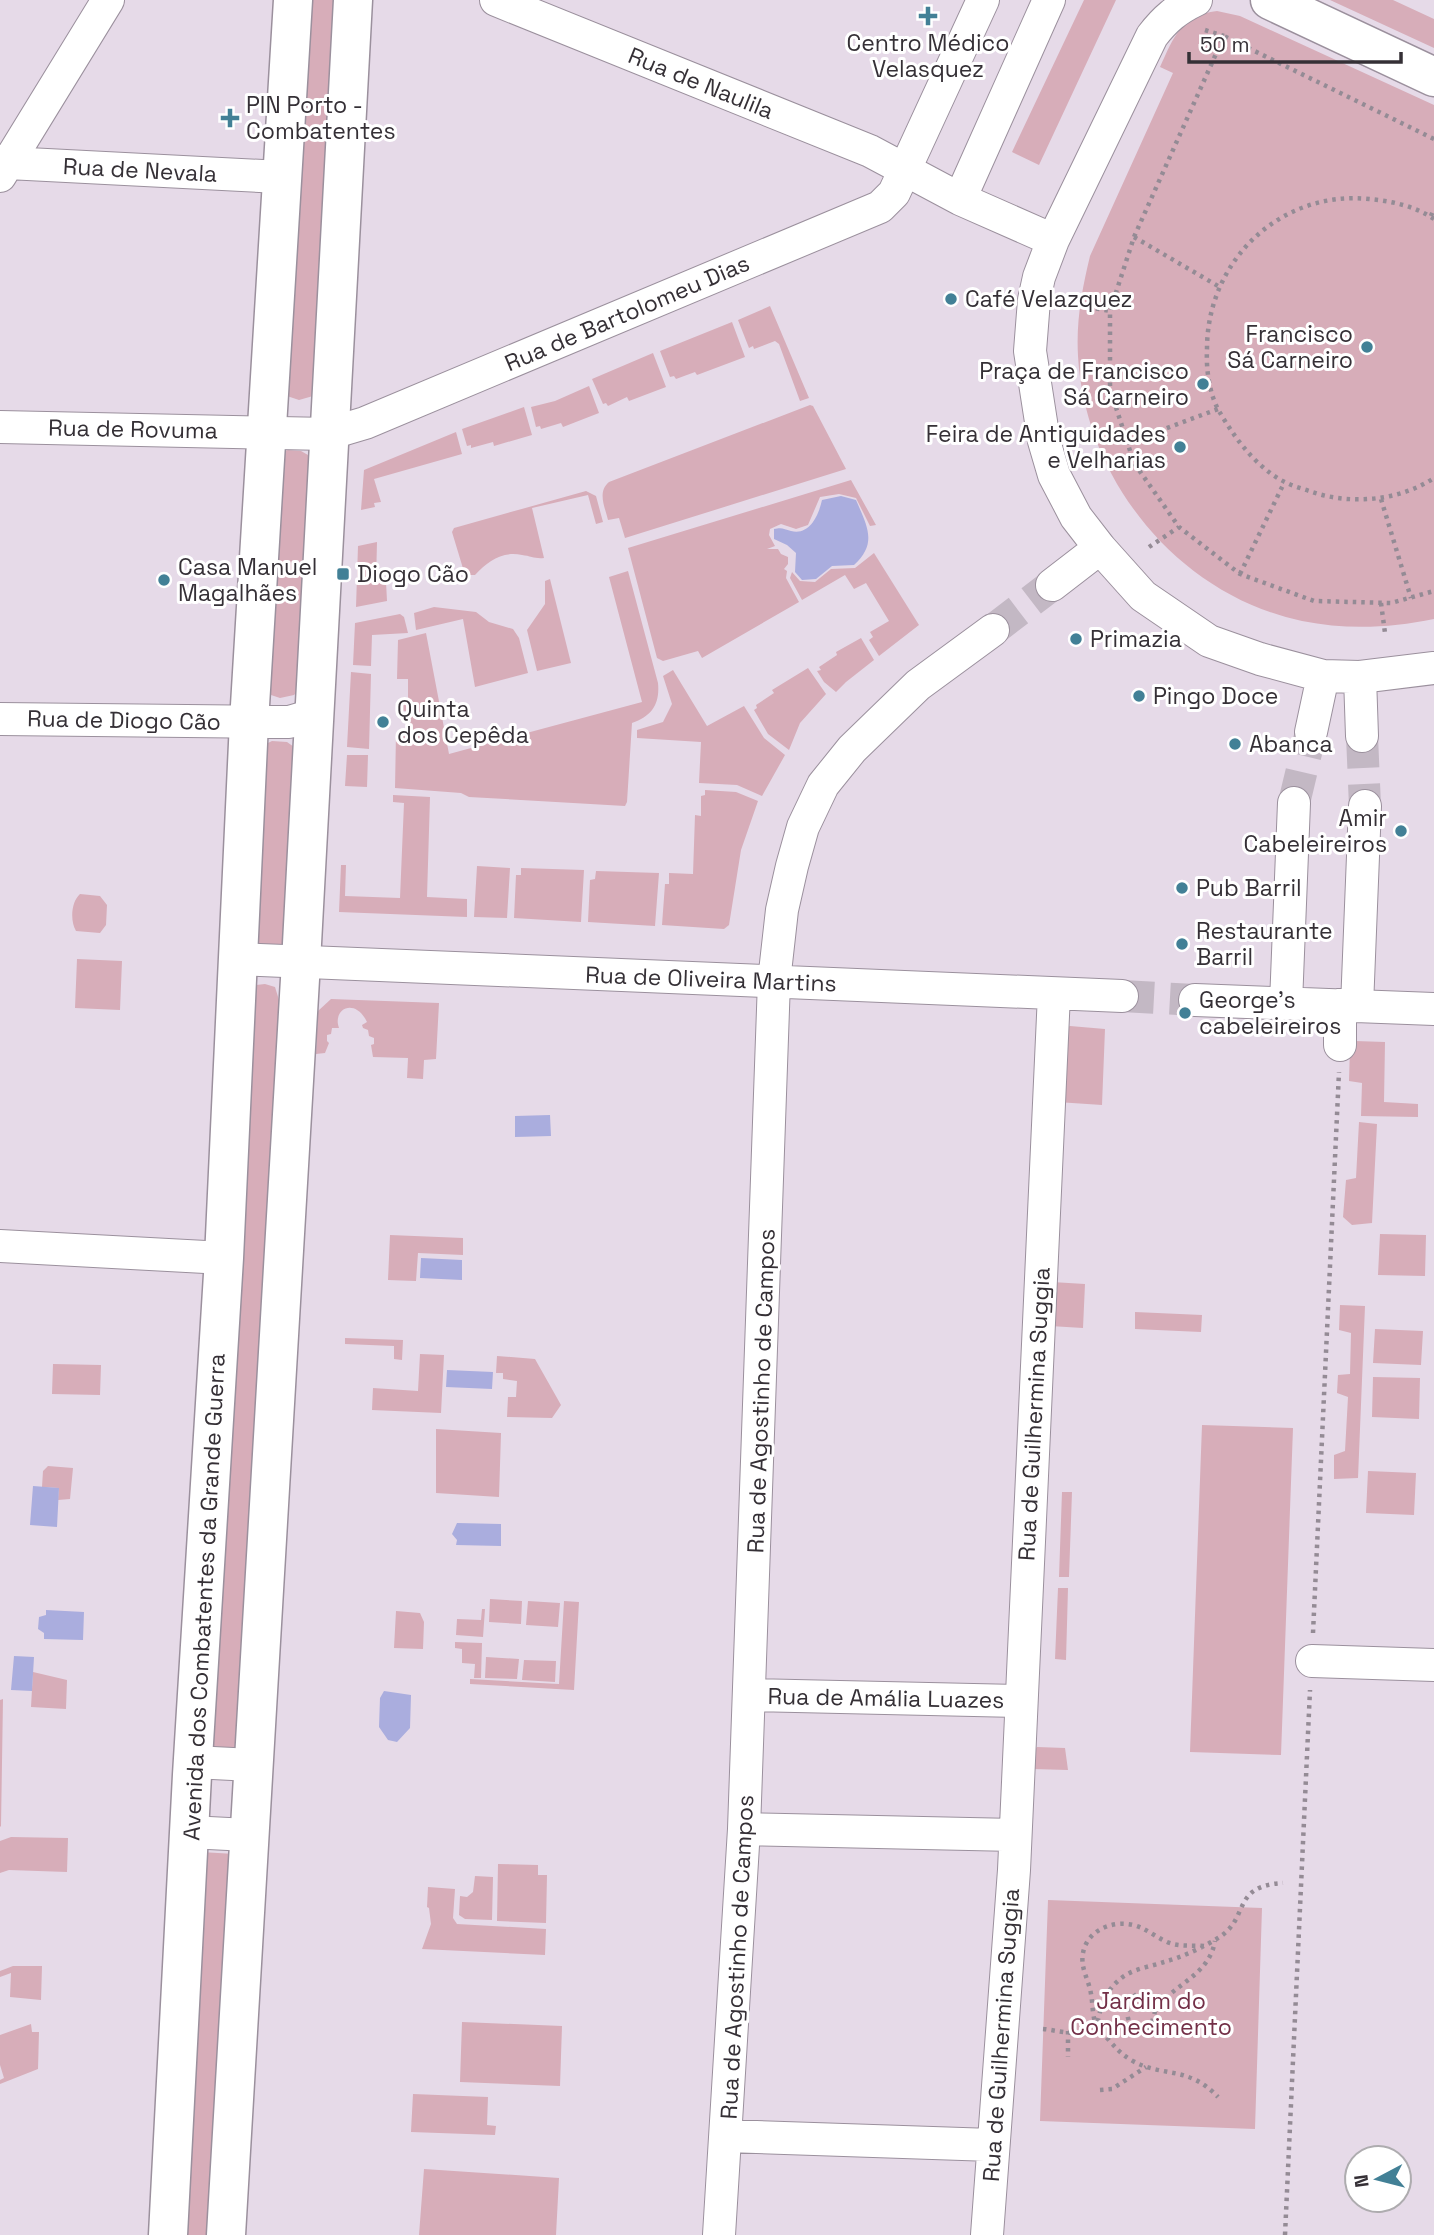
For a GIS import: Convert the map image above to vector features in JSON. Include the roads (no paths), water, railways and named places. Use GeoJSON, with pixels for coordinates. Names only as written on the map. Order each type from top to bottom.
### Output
{"type":"FeatureCollection","features":[{"type":"Feature","properties":{"kind":"main road","name":"Avenida dos Combatentes da Grande Guerra"},"geometry":{"type":"LineString","coordinates":[[168,2235],[193,1762],[224,1258],[249,722],[293,0]]}},
{"type":"Feature","properties":{"kind":"main road"},"geometry":{"type":"LineString","coordinates":[[226,2235],[301,962],[353,0]]}},
{"type":"Feature","properties":{"kind":"main road"},"geometry":{"type":"LineString","coordinates":[[1270,0],[1434,77]]}},
{"type":"Feature","properties":{"kind":"main road"},"geometry":{"type":"LineString","coordinates":[[1369,48],[1395,39],[1434,57]]}},
{"type":"Feature","properties":{"kind":"street"},"geometry":{"type":"LineString","coordinates":[[3,166],[108,0]]}},
{"type":"Feature","properties":{"kind":"street","name":"Rua de Naulila"},"geometry":{"type":"LineString","coordinates":[[496,0],[857,146],[905,168]]}},
{"type":"Feature","properties":{"kind":"street"},"geometry":{"type":"LineString","coordinates":[[983,0],[905,168],[960,199],[1053,240]]}},
{"type":"Feature","properties":{"kind":"street"},"geometry":{"type":"LineString","coordinates":[[960,199],[1049,0]]}},
{"type":"Feature","properties":{"kind":"street"},"geometry":{"type":"LineString","coordinates":[[1196,0],[1178,8],[1152,36],[1053,240],[1040,276],[1034,300],[1030,351],[1037,408],[1054,475],[1076,517],[1143,596],[1209,641],[1260,659],[1323,676],[1360,677],[1434,668]]}},
{"type":"Feature","properties":{"kind":"street","name":"Rua de Nevala"},"geometry":{"type":"LineString","coordinates":[[3,166],[281,177]]}},
{"type":"Feature","properties":{"kind":"street","name":"Rua de Bartolomeu Dias"},"geometry":{"type":"LineString","coordinates":[[328,434],[365,423],[880,207],[894,194],[905,168]]}},
{"type":"Feature","properties":{"kind":"street","name":"Rua de Rovuma"},"geometry":{"type":"LineString","coordinates":[[0,427],[267,432]]}},
{"type":"Feature","properties":{"kind":"street"},"geometry":{"type":"LineString","coordinates":[[267,432],[328,434]]}},
{"type":"Feature","properties":{"kind":"street"},"geometry":{"type":"LineString","coordinates":[[1052,585],[1100,548]]}},
{"type":"Feature","properties":{"kind":"street","name":"Rua de Agostinho de Campos"},"geometry":{"type":"LineString","coordinates":[[719,2235],[744,1829],[774,981],[782,910],[803,827],[823,785],[852,749],[918,685],[993,629]]}},
{"type":"Feature","properties":{"kind":"street"},"geometry":{"type":"LineString","coordinates":[[1311,732],[1323,676]]}},
{"type":"Feature","properties":{"kind":"street"},"geometry":{"type":"LineString","coordinates":[[1360,677],[1362,736]]}},
{"type":"Feature","properties":{"kind":"street"},"geometry":{"type":"LineString","coordinates":[[249,722],[289,722],[313,715]]}},
{"type":"Feature","properties":{"kind":"street","name":"Rua de Diogo Cão"},"geometry":{"type":"LineString","coordinates":[[0,719],[249,722]]}},
{"type":"Feature","properties":{"kind":"street"},"geometry":{"type":"LineString","coordinates":[[1286,1003],[1294,803]]}},
{"type":"Feature","properties":{"kind":"street"},"geometry":{"type":"LineString","coordinates":[[1340,1045],[1349,1006],[1365,806]]}},
{"type":"Feature","properties":{"kind":"street"},"geometry":{"type":"LineString","coordinates":[[238,959],[301,962]]}},
{"type":"Feature","properties":{"kind":"street","name":"Rua de Oliveira Martins"},"geometry":{"type":"LineString","coordinates":[[301,962],[1122,996]]}},
{"type":"Feature","properties":{"kind":"street","name":"Rua de Guilhermina Suggia"},"geometry":{"type":"LineString","coordinates":[[987,2235],[1015,1835],[1054,994]]}},
{"type":"Feature","properties":{"kind":"street"},"geometry":{"type":"LineString","coordinates":[[1195,1000],[1434,1009]]}},
{"type":"Feature","properties":{"kind":"street"},"geometry":{"type":"LineString","coordinates":[[0,1246],[224,1258]]}},
{"type":"Feature","properties":{"kind":"street"},"geometry":{"type":"LineString","coordinates":[[1312,1661],[1434,1665]]}},
{"type":"Feature","properties":{"kind":"street","name":"Rua de Amália Luazes"},"geometry":{"type":"LineString","coordinates":[[750,1695],[1021,1701]]}},
{"type":"Feature","properties":{"kind":"street"},"geometry":{"type":"LineString","coordinates":[[193,1762],[253,1765]]}},
{"type":"Feature","properties":{"kind":"street"},"geometry":{"type":"LineString","coordinates":[[744,1829],[1015,1835]]}},
{"type":"Feature","properties":{"kind":"street"},"geometry":{"type":"LineString","coordinates":[[189,1832],[248,1835]]}},
{"type":"Feature","properties":{"kind":"street"},"geometry":{"type":"LineString","coordinates":[[726,2136],[992,2146]]}},
{"type":"Feature","properties":{"kind":"water"},"geometry":{"type":"Polygon","coordinates":[[[841,496],[856,500],[867,526],[866,549],[854,565],[832,566],[816,579],[802,580],[795,572],[796,553],[774,539],[774,529],[798,532],[803,530],[816,517],[822,500],[841,496]]]}},
{"type":"Feature","properties":{"kind":"water"},"geometry":{"type":"Polygon","coordinates":[[[550,1115],[551,1136],[515,1137],[515,1116],[550,1115]]]}},
{"type":"Feature","properties":{"kind":"water"},"geometry":{"type":"Polygon","coordinates":[[[421,1258],[462,1260],[462,1280],[420,1278],[421,1258]]]}},
{"type":"Feature","properties":{"kind":"water"},"geometry":{"type":"Polygon","coordinates":[[[447,1370],[493,1372],[492,1389],[446,1387],[447,1370]]]}},
{"type":"Feature","properties":{"kind":"water"},"geometry":{"type":"Polygon","coordinates":[[[33,1486],[59,1488],[57,1527],[30,1525],[33,1486]]]}},
{"type":"Feature","properties":{"kind":"water"},"geometry":{"type":"Polygon","coordinates":[[[457,1523],[501,1524],[501,1546],[456,1545],[457,1540],[452,1534],[457,1523]]]}},
{"type":"Feature","properties":{"kind":"water"},"geometry":{"type":"Polygon","coordinates":[[[46,1610],[84,1612],[83,1640],[44,1639],[44,1633],[38,1629],[39,1617],[46,1615],[46,1610]]]}},
{"type":"Feature","properties":{"kind":"water"},"geometry":{"type":"Polygon","coordinates":[[[14,1656],[34,1657],[32,1691],[11,1690],[14,1656]]]}},
{"type":"Feature","properties":{"kind":"water"},"geometry":{"type":"Polygon","coordinates":[[[384,1691],[411,1695],[410,1728],[397,1742],[388,1740],[379,1727],[380,1698],[384,1691]]]}},
{"type":"Feature","properties":{"kind":"tunnel"},"geometry":{"type":"LineString","coordinates":[[993,630],[1052,585]]}},
{"type":"Feature","properties":{"kind":"tunnel"},"geometry":{"type":"LineString","coordinates":[[1294,803],[1311,732]]}},
{"type":"Feature","properties":{"kind":"tunnel"},"geometry":{"type":"LineString","coordinates":[[1362,736],[1365,806]]}},
{"type":"Feature","properties":{"kind":"tunnel"},"geometry":{"type":"LineString","coordinates":[[1122,996],[1195,1000]]}},
{"type":"Feature","properties":{"kind":"place","name":"Centro Médico Velasquez"},"geometry":{"type":"Point","coordinates":[928,16]}},
{"type":"Feature","properties":{"kind":"place","name":"PIN Porto - Combatentes"},"geometry":{"type":"Point","coordinates":[230,118]}},
{"type":"Feature","properties":{"kind":"place","name":"Café Velazquez"},"geometry":{"type":"Point","coordinates":[951,299]}},
{"type":"Feature","properties":{"kind":"place","name":"Francisco Sá Carneiro"},"geometry":{"type":"Point","coordinates":[1367,347]}},
{"type":"Feature","properties":{"kind":"place","name":"Praça de Francisco Sá Carneiro"},"geometry":{"type":"Point","coordinates":[1203,384]}},
{"type":"Feature","properties":{"kind":"place","name":"Feira de Antiguidades e Velharias"},"geometry":{"type":"Point","coordinates":[1180,447]}},
{"type":"Feature","properties":{"kind":"place","name":"Diogo Cão"},"geometry":{"type":"Point","coordinates":[343,574]}},
{"type":"Feature","properties":{"kind":"place","name":"Casa Manuel Magalhães"},"geometry":{"type":"Point","coordinates":[164,580]}},
{"type":"Feature","properties":{"kind":"place","name":"Primazia"},"geometry":{"type":"Point","coordinates":[1076,639]}},
{"type":"Feature","properties":{"kind":"place","name":"Pingo Doce"},"geometry":{"type":"Point","coordinates":[1139,696]}},
{"type":"Feature","properties":{"kind":"place","name":"Quinta dos Cepêda"},"geometry":{"type":"Point","coordinates":[383,722]}},
{"type":"Feature","properties":{"kind":"place","name":"Abanca"},"geometry":{"type":"Point","coordinates":[1235,744]}},
{"type":"Feature","properties":{"kind":"place","name":"Amir Cabeleireiros"},"geometry":{"type":"Point","coordinates":[1401,831]}},
{"type":"Feature","properties":{"kind":"place","name":"Pub Barril"},"geometry":{"type":"Point","coordinates":[1182,888]}},
{"type":"Feature","properties":{"kind":"place","name":"Restaurante Barril"},"geometry":{"type":"Point","coordinates":[1182,944]}},
{"type":"Feature","properties":{"kind":"place","name":"George's cabeleireiros"},"geometry":{"type":"Point","coordinates":[1185,1013]}},
{"type":"Feature","properties":{"kind":"park label","name":"Jardim do Conhecimento"},"geometry":{"type":"Point","coordinates":[1151,2014]}}]}
